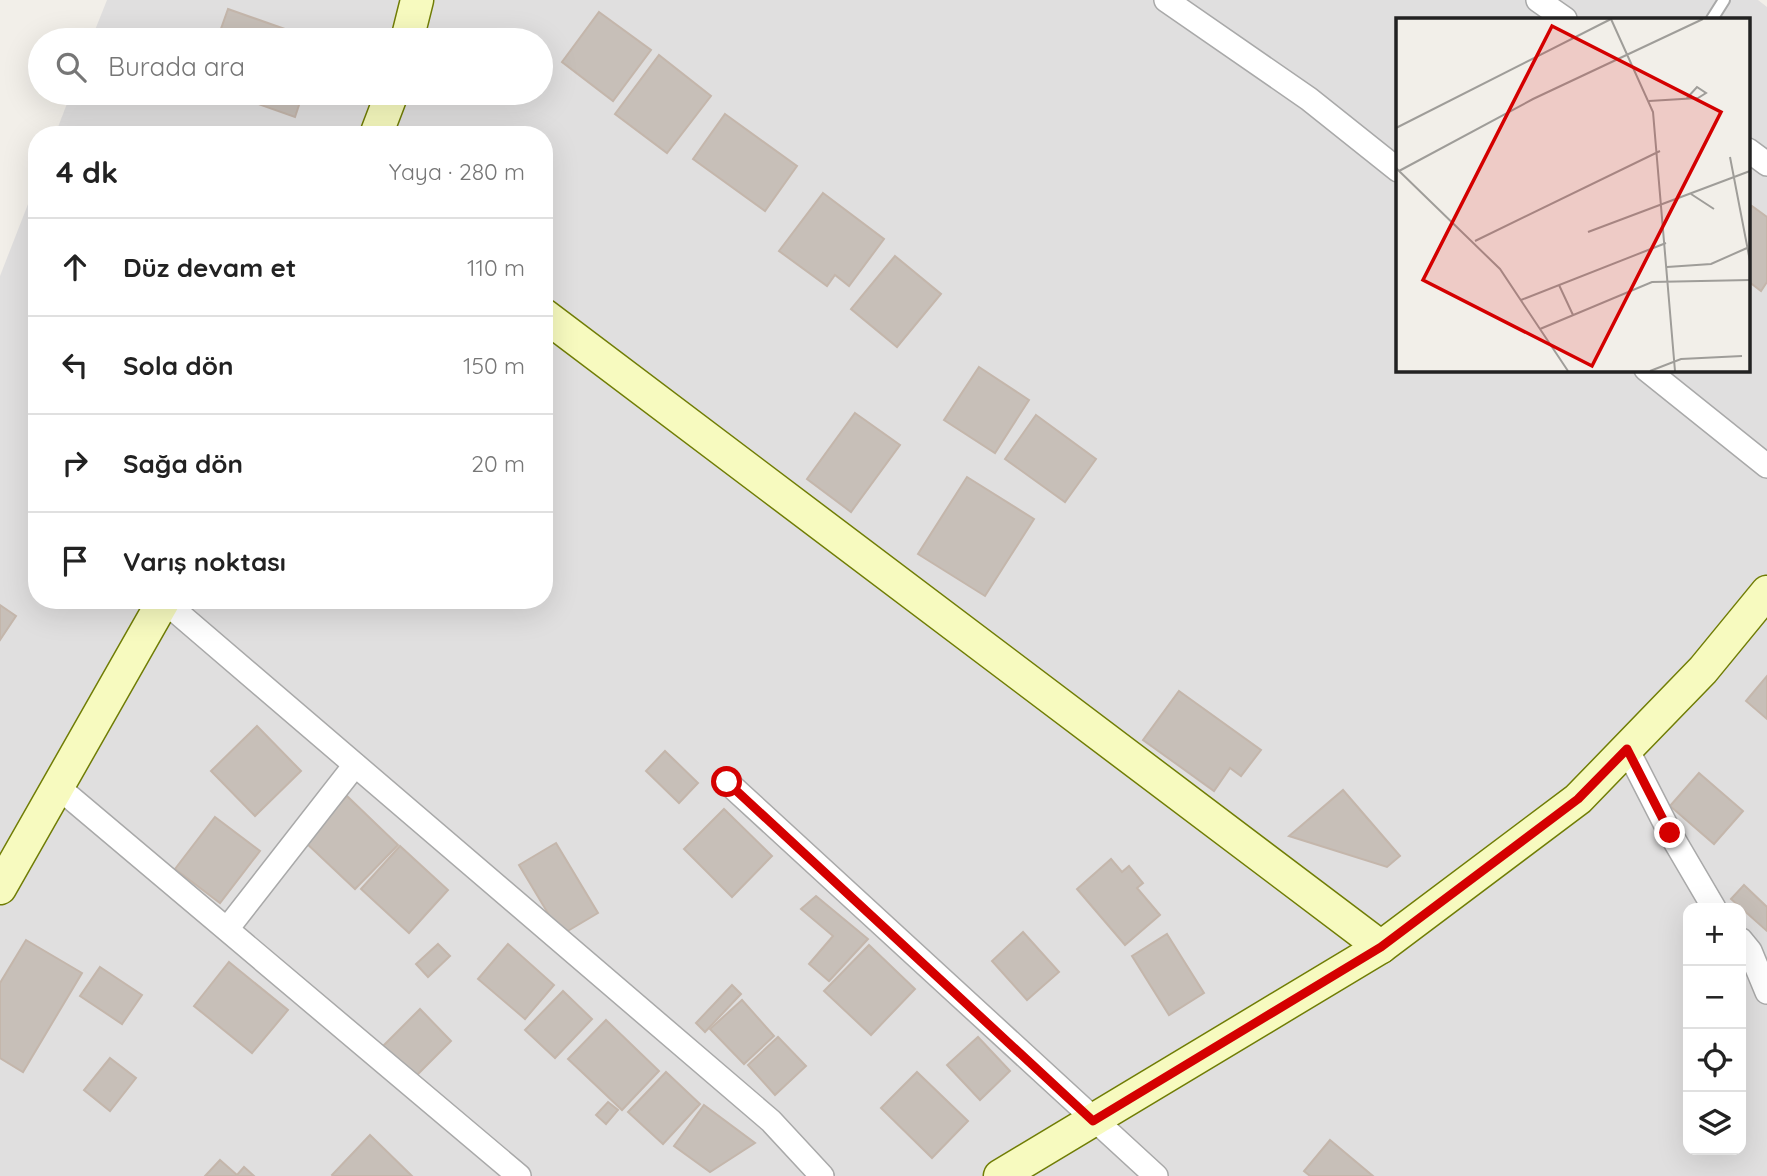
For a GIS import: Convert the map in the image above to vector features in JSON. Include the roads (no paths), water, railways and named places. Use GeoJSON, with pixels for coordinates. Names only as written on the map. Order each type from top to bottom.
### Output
{"type":"FeatureCollection","features":[{"type":"Feature","properties":{"kind":"street"},"geometry":{"type":"LineString","coordinates":[[410,28],[417,0]]}},
{"type":"Feature","properties":{"kind":"street"},"geometry":{"type":"LineString","coordinates":[[1166,0],[1309,99],[1396,168]]}},
{"type":"Feature","properties":{"kind":"street"},"geometry":{"type":"LineString","coordinates":[[1538,0],[1564,18]]}},
{"type":"Feature","properties":{"kind":"street"},"geometry":{"type":"LineString","coordinates":[[379,126],[387,105]]}},
{"type":"Feature","properties":{"kind":"street"},"geometry":{"type":"LineString","coordinates":[[1750,151],[1767,164]]}},
{"type":"Feature","properties":{"kind":"street"},"geometry":{"type":"LineString","coordinates":[[553,322],[1381,947]]}},
{"type":"Feature","properties":{"kind":"street"},"geometry":{"type":"LineString","coordinates":[[1648,371],[1767,466]]}},
{"type":"Feature","properties":{"kind":"street"},"geometry":{"type":"LineString","coordinates":[[1000,1176],[1381,947],[1578,799],[1703,670],[1767,592]]}},
{"type":"Feature","properties":{"kind":"street"},"geometry":{"type":"LineString","coordinates":[[0,888],[159,609]]}},
{"type":"Feature","properties":{"kind":"street"},"geometry":{"type":"LineString","coordinates":[[173,609],[771,1121],[822,1176]]}},
{"type":"Feature","properties":{"kind":"street"},"geometry":{"type":"LineString","coordinates":[[1627,749],[1670,833],[1711,903]]}},
{"type":"Feature","properties":{"kind":"street"},"geometry":{"type":"LineString","coordinates":[[227,929],[355,765]]}},
{"type":"Feature","properties":{"kind":"street"},"geometry":{"type":"LineString","coordinates":[[727,782],[1093,1121],[1156,1176]]}},
{"type":"Feature","properties":{"kind":"street"},"geometry":{"type":"LineString","coordinates":[[58,787],[519,1176]]}},
{"type":"Feature","properties":{"kind":"street"},"geometry":{"type":"LineString","coordinates":[[1753,947],[1767,992]]}},
{"type":"Feature","properties":{"kind":"lane"},"geometry":{"type":"LineString","coordinates":[[1713,18],[1724,0]]}}]}
